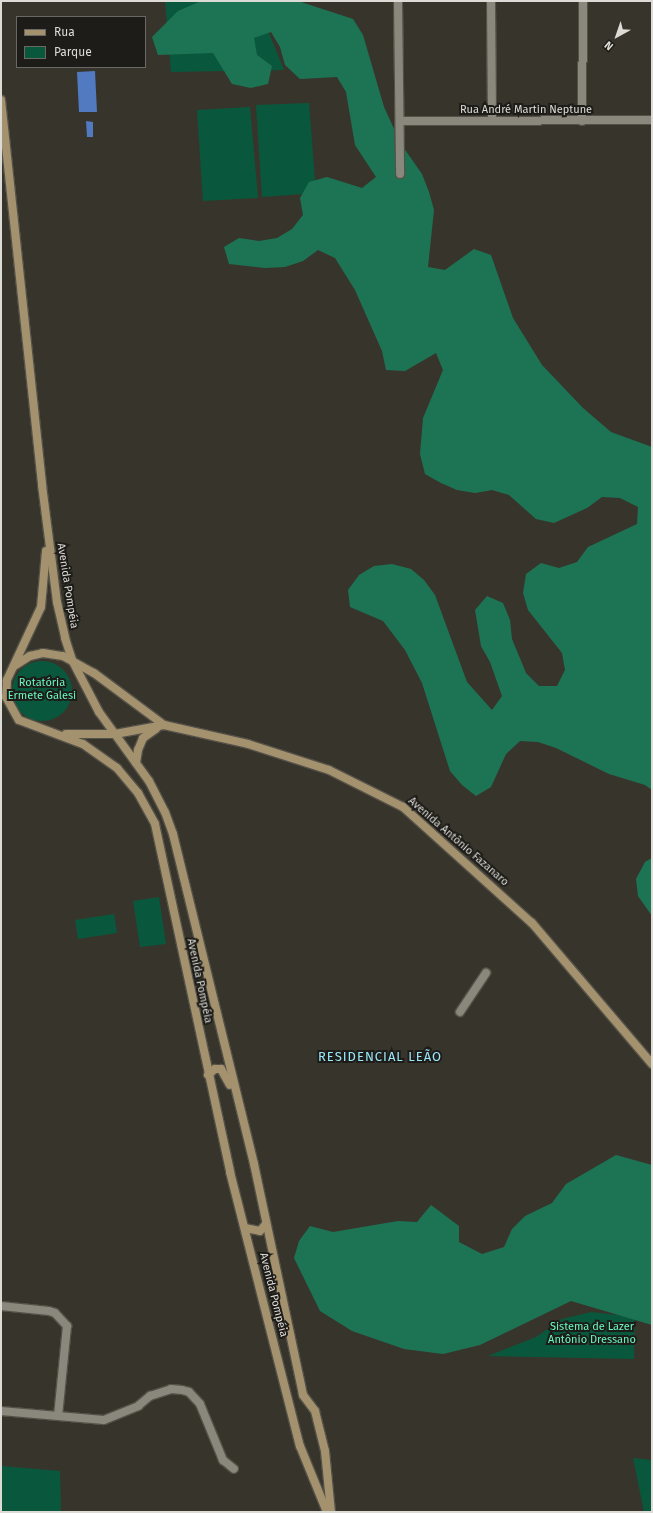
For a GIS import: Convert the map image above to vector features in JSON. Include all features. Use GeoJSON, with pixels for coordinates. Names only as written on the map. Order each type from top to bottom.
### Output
{"type":"FeatureCollection","features":[{"type":"Feature","properties":{"kind":"main road","name":"Avenida Pompéia"},"geometry":{"type":"LineString","coordinates":[[1,100],[47,525],[57,602],[72,660],[99,712],[159,798],[173,834],[237,1098],[303,1395],[315,1411],[325,1451],[331,1512]]}},
{"type":"Feature","properties":{"kind":"main road","name":"Avenida Pompéia"},"geometry":{"type":"LineString","coordinates":[[47,525],[46,565],[41,607],[10,672],[6,689],[6,697],[13,713],[27,724],[62,734],[84,744],[117,768],[138,793],[154,824],[208,1075],[245,1228],[300,1446],[327,1512]]}},
{"type":"Feature","properties":{"kind":"main road","name":"Avenida Antônio Fazanaro"},"geometry":{"type":"LineString","coordinates":[[10,672],[19,662],[30,656],[54,654],[72,660],[94,673],[164,725]]}},
{"type":"Feature","properties":{"kind":"main road","name":"Avenida Antônio Fazanaro"},"geometry":{"type":"LineString","coordinates":[[62,734],[115,734],[164,725],[248,744],[329,770],[403,807],[532,923],[652,1064]]}},
{"type":"Feature","properties":{"kind":"main road"},"geometry":{"type":"LineString","coordinates":[[136,763],[138,750],[143,738],[164,725]]}},
{"type":"Feature","properties":{"kind":"main road"},"geometry":{"type":"LineString","coordinates":[[208,1075],[215,1069],[221,1069],[237,1098]]}},
{"type":"Feature","properties":{"kind":"main road"},"geometry":{"type":"LineString","coordinates":[[245,1228],[260,1231],[266,1224]]}},
{"type":"Feature","properties":{"kind":"street"},"geometry":{"type":"LineString","coordinates":[[398,1],[400,174]]}},
{"type":"Feature","properties":{"kind":"street"},"geometry":{"type":"LineString","coordinates":[[491,1],[492,121]]}},
{"type":"Feature","properties":{"kind":"street"},"geometry":{"type":"LineString","coordinates":[[582,121],[583,1]]}},
{"type":"Feature","properties":{"kind":"street","name":"Rua André Martin Neptune"},"geometry":{"type":"LineString","coordinates":[[400,121],[652,120]]}},
{"type":"Feature","properties":{"kind":"street"},"geometry":{"type":"LineString","coordinates":[[460,1012],[486,973]]}},
{"type":"Feature","properties":{"kind":"street"},"geometry":{"type":"LineString","coordinates":[[1,1306],[49,1311],[55,1313],[67,1326],[58,1416]]}},
{"type":"Feature","properties":{"kind":"street"},"geometry":{"type":"LineString","coordinates":[[1,1411],[104,1420],[138,1406],[150,1396],[170,1389],[182,1390],[189,1392],[200,1404],[223,1460],[234,1469]]}},
{"type":"Feature","properties":{"kind":"green space"},"geometry":{"type":"Polygon","coordinates":[[[165,1],[256,1],[284,70],[171,72],[165,1]]]}},
{"type":"Feature","properties":{"kind":"green space"},"geometry":{"type":"Polygon","coordinates":[[[201,1],[298,1],[353,19],[363,35],[384,107],[401,144],[422,174],[429,192],[434,210],[428,267],[445,270],[474,249],[491,255],[513,318],[542,365],[583,408],[611,432],[652,447],[652,790],[645,785],[609,774],[556,748],[538,742],[520,741],[506,754],[491,787],[476,796],[462,785],[450,771],[422,683],[405,650],[383,621],[350,607],[348,590],[359,575],[374,566],[392,564],[411,569],[424,580],[435,595],[467,682],[492,710],[502,696],[490,662],[481,646],[475,610],[487,596],[503,603],[510,620],[512,639],[526,673],[539,686],[557,686],[565,670],[562,653],[528,610],[523,593],[526,574],[541,563],[559,568],[577,562],[588,547],[637,524],[638,507],[620,498],[602,497],[587,508],[554,523],[536,519],[509,495],[492,490],[475,493],[457,490],[425,474],[420,454],[423,418],[443,370],[436,353],[405,371],[386,370],[382,351],[355,290],[335,258],[318,250],[303,261],[285,267],[265,268],[229,264],[224,247],[239,238],[259,241],[277,238],[292,229],[303,215],[300,198],[309,182],[327,177],[362,188],[376,177],[355,145],[346,92],[337,77],[300,79],[285,65],[280,47],[271,32],[254,38],[257,55],[272,66],[268,84],[251,88],[232,84],[213,53],[158,55],[152,37],[178,11],[201,1]]]}},
{"type":"Feature","properties":{"kind":"green space"},"geometry":{"type":"Polygon","coordinates":[[[309,103],[316,193],[262,197],[256,105],[309,103]]]}},
{"type":"Feature","properties":{"kind":"green space"},"geometry":{"type":"Polygon","coordinates":[[[250,107],[258,198],[203,201],[197,110],[250,107]]]}},
{"type":"Feature","properties":{"kind":"green space","name":"Rotatória Ermete Galesi"},"geometry":{"type":"Polygon","coordinates":[[[42,661],[59,666],[67,674],[72,691],[67,708],[59,716],[42,721],[25,716],[17,708],[12,691],[17,674],[25,666],[42,661]]]}},
{"type":"Feature","properties":{"kind":"green space"},"geometry":{"type":"Polygon","coordinates":[[[652,858],[652,916],[638,896],[636,879],[645,862],[652,858]]]}},
{"type":"Feature","properties":{"kind":"green space"},"geometry":{"type":"Polygon","coordinates":[[[159,897],[166,944],[140,947],[133,901],[159,897]]]}},
{"type":"Feature","properties":{"kind":"green space"},"geometry":{"type":"Polygon","coordinates":[[[114,914],[117,933],[78,939],[75,920],[114,914]]]}},
{"type":"Feature","properties":{"kind":"green space"},"geometry":{"type":"Polygon","coordinates":[[[616,1155],[652,1165],[652,1325],[571,1301],[480,1345],[443,1354],[404,1349],[352,1331],[320,1311],[294,1258],[299,1241],[310,1226],[333,1232],[398,1221],[417,1222],[431,1205],[459,1226],[459,1242],[482,1254],[504,1247],[512,1229],[525,1216],[552,1203],[566,1184],[616,1155]]]}},
{"type":"Feature","properties":{"kind":"green space","name":"Sistema de Lazer Antônio Dressano"},"geometry":{"type":"Polygon","coordinates":[[[591,1312],[635,1317],[634,1359],[488,1356],[536,1337],[562,1319],[591,1312]]]}},
{"type":"Feature","properties":{"kind":"green space"},"geometry":{"type":"Polygon","coordinates":[[[633,1458],[652,1460],[652,1512],[644,1512],[633,1458]]]}},
{"type":"Feature","properties":{"kind":"green space"},"geometry":{"type":"Polygon","coordinates":[[[1,1466],[60,1471],[61,1512],[1,1512],[1,1466]]]}},
{"type":"Feature","properties":{"kind":"water"},"geometry":{"type":"Polygon","coordinates":[[[95,71],[97,112],[79,112],[77,72],[95,71]]]}},
{"type":"Feature","properties":{"kind":"water"},"geometry":{"type":"Polygon","coordinates":[[[86,121],[93,122],[93,137],[87,137],[86,121]]]}},
{"type":"Feature","properties":{"kind":"district","name":"RESIDENCIAL LEÃO"},"geometry":{"type":"Point","coordinates":[380,1057]}}]}
